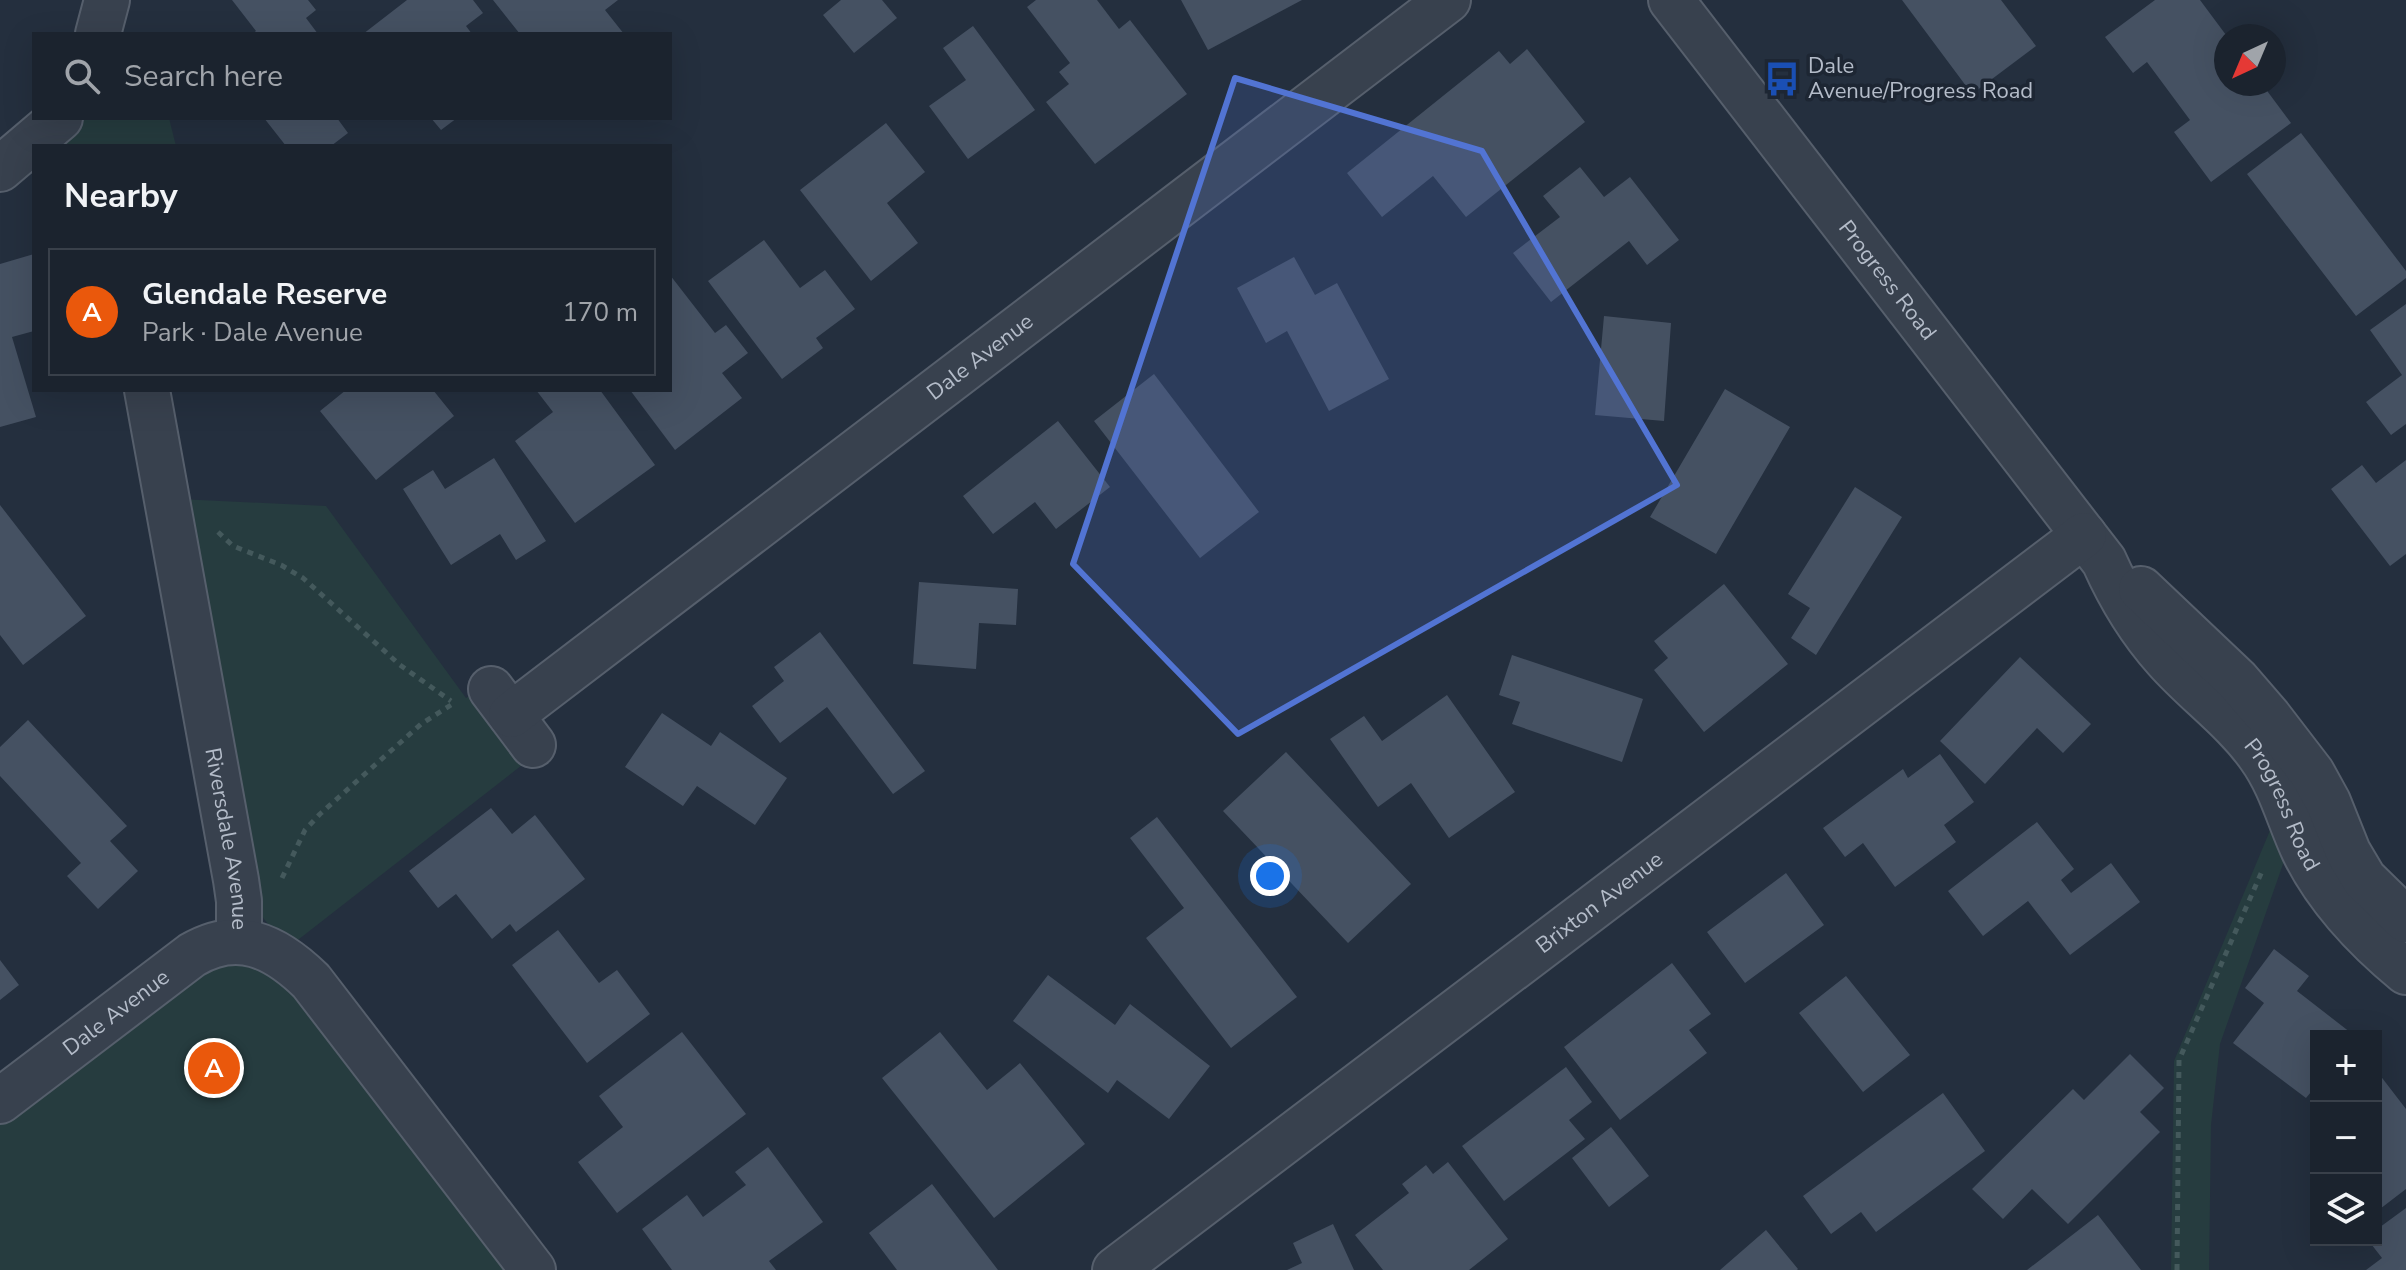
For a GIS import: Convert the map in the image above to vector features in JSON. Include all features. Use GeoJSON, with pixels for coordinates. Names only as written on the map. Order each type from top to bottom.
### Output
{"type":"FeatureCollection","features":[{"type":"Feature","properties":{"kind":"street"},"geometry":{"type":"LineString","coordinates":[[99,32],[107,0]]}},
{"type":"Feature","properties":{"kind":"street","name":"Dale Avenue"},"geometry":{"type":"LineString","coordinates":[[512,716],[1448,0]]}},
{"type":"Feature","properties":{"kind":"street","name":"Progress Road"},"geometry":{"type":"LineString","coordinates":[[1671,0],[2094,548],[2147,636],[2258,753],[2270,770],[2302,846],[2324,883],[2370,941],[2406,972]]}},
{"type":"Feature","properties":{"kind":"street"},"geometry":{"type":"LineString","coordinates":[[0,169],[58,120]]}},
{"type":"Feature","properties":{"kind":"street","name":"Riversdale Avenue"},"geometry":{"type":"LineString","coordinates":[[147,392],[236,880],[239,941],[285,958],[311,981],[533,1270]]}},
{"type":"Feature","properties":{"kind":"street","name":"Progress Road"},"geometry":{"type":"LineString","coordinates":[[2094,548],[2250,694],[2312,773],[2328,802],[2348,852],[2364,879],[2406,920]]}},
{"type":"Feature","properties":{"kind":"street","name":"Brixton Avenue"},"geometry":{"type":"LineString","coordinates":[[1115,1270],[2094,548]]}},
{"type":"Feature","properties":{"kind":"street","name":"Dale Avenue"},"geometry":{"type":"LineString","coordinates":[[0,1101],[192,955],[222,941],[239,941]]}},
{"type":"Feature","properties":{"kind":"path"},"geometry":{"type":"LineString","coordinates":[[214,525],[233,546],[281,565],[303,578],[400,665],[455,703],[421,724],[320,814],[305,830],[294,849],[277,890]]}},
{"type":"Feature","properties":{"kind":"path"},"geometry":{"type":"LineString","coordinates":[[2177,1270],[2179,1060],[2263,870],[2273,860],[2302,846]]}},
{"type":"Feature","properties":{"kind":"highlighted area"},"geometry":{"type":"Polygon","coordinates":[[[1235,78],[1482,151],[1677,485],[1238,734],[1073,564],[1235,78]]]}},
{"type":"Feature","properties":{"kind":"green space"},"geometry":{"type":"Polygon","coordinates":[[[80,120],[170,120],[176,144],[60,144],[80,120]]]}},
{"type":"Feature","properties":{"kind":"green space"},"geometry":{"type":"Polygon","coordinates":[[[179,499],[326,506],[466,698],[476,692],[526,762],[294,943],[273,930],[260,914],[179,499]]]}},
{"type":"Feature","properties":{"kind":"green space"},"geometry":{"type":"Polygon","coordinates":[[[2276,816],[2289,847],[2220,1044],[2211,1125],[2209,1270],[2171,1270],[2174,1061],[2276,816]]]}},
{"type":"Feature","properties":{"kind":"green space"},"geometry":{"type":"Polygon","coordinates":[[[236,958],[276,971],[515,1270],[0,1270],[0,1121],[171,990],[236,958]]]}},
{"type":"Feature","properties":{"kind":"building"},"geometry":{"type":"Polygon","coordinates":[[[232,0],[308,0],[316,10],[306,18],[316,32],[256,31],[232,0]]]}},
{"type":"Feature","properties":{"kind":"building"},"geometry":{"type":"Polygon","coordinates":[[[407,0],[473,0],[483,13],[466,26],[470,32],[366,32],[407,0]]]}},
{"type":"Feature","properties":{"kind":"building"},"geometry":{"type":"Polygon","coordinates":[[[493,0],[618,0],[605,10],[622,32],[518,32],[493,0]]]}},
{"type":"Feature","properties":{"kind":"building"},"geometry":{"type":"Polygon","coordinates":[[[841,0],[882,0],[897,18],[854,53],[823,15],[841,0]]]}},
{"type":"Feature","properties":{"kind":"building"},"geometry":{"type":"Polygon","coordinates":[[[1036,0],[1097,0],[1119,29],[1130,20],[1187,94],[1095,164],[1046,102],[1069,84],[1059,72],[1070,63],[1027,7],[1036,0]]]}},
{"type":"Feature","properties":{"kind":"building"},"geometry":{"type":"Polygon","coordinates":[[[1181,0],[1302,0],[1208,50],[1181,0]]]}},
{"type":"Feature","properties":{"kind":"building"},"geometry":{"type":"Polygon","coordinates":[[[1902,0],[2001,0],[2036,46],[1972,94],[1902,0]]]}},
{"type":"Feature","properties":{"kind":"building"},"geometry":{"type":"Polygon","coordinates":[[[2155,0],[2200,0],[2218,24],[2214,24],[2214,96],[2271,96],[2291,123],[2211,182],[2174,132],[2190,120],[2147,62],[2133,73],[2105,37],[2155,0]]]}},
{"type":"Feature","properties":{"kind":"building"},"geometry":{"type":"Polygon","coordinates":[[[973,26],[1035,110],[968,159],[929,106],[966,80],[943,48],[973,26]]]}},
{"type":"Feature","properties":{"kind":"building"},"geometry":{"type":"Polygon","coordinates":[[[1527,49],[1585,122],[1466,217],[1433,176],[1382,217],[1347,173],[1499,51],[1510,64],[1527,49]]]}},
{"type":"Feature","properties":{"kind":"building"},"geometry":{"type":"Polygon","coordinates":[[[266,120],[338,120],[348,133],[334,144],[284,144],[266,120]]]}},
{"type":"Feature","properties":{"kind":"building"},"geometry":{"type":"Polygon","coordinates":[[[433,120],[454,120],[441,130],[433,120]]]}},
{"type":"Feature","properties":{"kind":"building"},"geometry":{"type":"Polygon","coordinates":[[[886,123],[925,172],[887,203],[918,243],[871,281],[800,190],[886,123]]]}},
{"type":"Feature","properties":{"kind":"building"},"geometry":{"type":"Polygon","coordinates":[[[2301,133],[2406,271],[2406,278],[2356,316],[2247,174],[2301,133]]]}},
{"type":"Feature","properties":{"kind":"building"},"geometry":{"type":"Polygon","coordinates":[[[1580,167],[1604,197],[1630,177],[1679,240],[1647,265],[1629,241],[1551,302],[1513,253],[1560,217],[1543,196],[1580,167]]]}},
{"type":"Feature","properties":{"kind":"building"},"geometry":{"type":"Polygon","coordinates":[[[764,240],[800,288],[825,270],[855,309],[816,338],[823,348],[782,379],[708,281],[764,240]]]}},
{"type":"Feature","properties":{"kind":"building"},"geometry":{"type":"Polygon","coordinates":[[[32,255],[32,332],[12,337],[36,417],[0,427],[0,264],[32,255]]]}},
{"type":"Feature","properties":{"kind":"building"},"geometry":{"type":"Polygon","coordinates":[[[1294,257],[1315,295],[1337,283],[1389,379],[1329,411],[1287,331],[1266,343],[1237,288],[1294,257]]]}},
{"type":"Feature","properties":{"kind":"building"},"geometry":{"type":"Polygon","coordinates":[[[672,278],[715,333],[726,325],[748,353],[722,373],[742,398],[675,450],[632,392],[672,392],[672,278]]]}},
{"type":"Feature","properties":{"kind":"building"},"geometry":{"type":"Polygon","coordinates":[[[2406,304],[2406,424],[2391,435],[2366,402],[2402,375],[2370,330],[2406,304]]]}},
{"type":"Feature","properties":{"kind":"building"},"geometry":{"type":"Polygon","coordinates":[[[1604,316],[1671,323],[1664,421],[1595,415],[1604,316]]]}},
{"type":"Feature","properties":{"kind":"building"},"geometry":{"type":"Polygon","coordinates":[[[1154,374],[1259,512],[1200,558],[1094,421],[1154,374]]]}},
{"type":"Feature","properties":{"kind":"building"},"geometry":{"type":"Polygon","coordinates":[[[1725,389],[1790,427],[1716,554],[1650,517],[1725,389]]]}},
{"type":"Feature","properties":{"kind":"building"},"geometry":{"type":"Polygon","coordinates":[[[344,392],[435,392],[454,416],[376,480],[320,411],[344,392]]]}},
{"type":"Feature","properties":{"kind":"building"},"geometry":{"type":"Polygon","coordinates":[[[538,392],[601,392],[655,465],[575,523],[515,441],[553,412],[538,392]]]}},
{"type":"Feature","properties":{"kind":"building"},"geometry":{"type":"Polygon","coordinates":[[[1058,421],[1110,487],[1056,529],[1035,502],[993,534],[963,496],[1058,421]]]}},
{"type":"Feature","properties":{"kind":"building"},"geometry":{"type":"Polygon","coordinates":[[[494,458],[546,541],[516,560],[500,534],[451,565],[403,489],[433,470],[445,489],[494,458]]]}},
{"type":"Feature","properties":{"kind":"building"},"geometry":{"type":"Polygon","coordinates":[[[2406,460],[2406,554],[2390,566],[2331,489],[2362,465],[2376,483],[2406,460]]]}},
{"type":"Feature","properties":{"kind":"building"},"geometry":{"type":"Polygon","coordinates":[[[1855,487],[1902,517],[1816,655],[1791,638],[1810,608],[1788,594],[1855,487]]]}},
{"type":"Feature","properties":{"kind":"building"},"geometry":{"type":"Polygon","coordinates":[[[0,505],[86,616],[23,665],[0,635],[0,505]]]}},
{"type":"Feature","properties":{"kind":"building"},"geometry":{"type":"Polygon","coordinates":[[[919,582],[1018,589],[1016,625],[979,623],[976,669],[913,664],[919,582]]]}},
{"type":"Feature","properties":{"kind":"building"},"geometry":{"type":"Polygon","coordinates":[[[1724,584],[1788,664],[1704,732],[1654,670],[1668,658],[1654,641],[1724,584]]]}},
{"type":"Feature","properties":{"kind":"building"},"geometry":{"type":"Polygon","coordinates":[[[820,632],[925,771],[893,794],[827,707],[780,743],[752,706],[784,681],[774,667],[820,632]]]}},
{"type":"Feature","properties":{"kind":"building"},"geometry":{"type":"Polygon","coordinates":[[[1512,655],[1643,699],[1622,762],[1512,724],[1520,702],[1499,695],[1512,655]]]}},
{"type":"Feature","properties":{"kind":"building"},"geometry":{"type":"Polygon","coordinates":[[[2020,657],[2091,724],[2063,753],[2037,728],[1985,784],[1940,741],[2020,657]]]}},
{"type":"Feature","properties":{"kind":"building"},"geometry":{"type":"Polygon","coordinates":[[[1447,695],[1515,792],[1449,838],[1411,783],[1378,807],[1330,739],[1364,716],[1382,741],[1447,695]]]}},
{"type":"Feature","properties":{"kind":"building"},"geometry":{"type":"Polygon","coordinates":[[[662,713],[711,746],[720,732],[787,778],[755,825],[697,786],[683,806],[625,767],[662,713]]]}},
{"type":"Feature","properties":{"kind":"building"},"geometry":{"type":"Polygon","coordinates":[[[28,720],[127,826],[110,841],[138,871],[98,909],[67,876],[81,863],[0,776],[0,747],[28,720]]]}},
{"type":"Feature","properties":{"kind":"building"},"geometry":{"type":"Polygon","coordinates":[[[1286,752],[1411,884],[1348,943],[1223,811],[1286,752]]]}},
{"type":"Feature","properties":{"kind":"building"},"geometry":{"type":"Polygon","coordinates":[[[1940,754],[1974,802],[1944,825],[1956,842],[1895,887],[1863,843],[1845,857],[1823,828],[1903,769],[1908,778],[1940,754]]]}},
{"type":"Feature","properties":{"kind":"building"},"geometry":{"type":"Polygon","coordinates":[[[491,808],[512,834],[535,815],[585,879],[516,932],[510,924],[492,939],[456,894],[438,908],[409,871],[491,808]]]}},
{"type":"Feature","properties":{"kind":"building"},"geometry":{"type":"Polygon","coordinates":[[[1157,817],[1297,997],[1231,1048],[1146,938],[1184,908],[1130,838],[1157,817]]]}},
{"type":"Feature","properties":{"kind":"building"},"geometry":{"type":"Polygon","coordinates":[[[2037,822],[2074,869],[2061,880],[2071,893],[2111,863],[2140,902],[2070,955],[2028,901],[1983,936],[1948,891],[2037,822]]]}},
{"type":"Feature","properties":{"kind":"building"},"geometry":{"type":"Polygon","coordinates":[[[1786,873],[1824,925],[1745,983],[1707,932],[1786,873]]]}},
{"type":"Feature","properties":{"kind":"building"},"geometry":{"type":"Polygon","coordinates":[[[558,930],[599,983],[617,970],[650,1014],[587,1063],[512,965],[558,930]]]}},
{"type":"Feature","properties":{"kind":"building"},"geometry":{"type":"Polygon","coordinates":[[[2274,949],[2309,976],[2297,991],[2347,1030],[2310,1030],[2310,1093],[2306,1098],[2233,1043],[2264,1003],[2245,988],[2274,949]]]}},
{"type":"Feature","properties":{"kind":"building"},"geometry":{"type":"Polygon","coordinates":[[[0,960],[19,985],[0,1000],[0,960]]]}},
{"type":"Feature","properties":{"kind":"building"},"geometry":{"type":"Polygon","coordinates":[[[1672,963],[1711,1014],[1689,1030],[1707,1053],[1620,1120],[1564,1047],[1672,963]]]}},
{"type":"Feature","properties":{"kind":"building"},"geometry":{"type":"Polygon","coordinates":[[[1048,975],[1115,1025],[1130,1004],[1210,1066],[1169,1119],[1117,1080],[1108,1093],[1013,1021],[1048,975]]]}},
{"type":"Feature","properties":{"kind":"building"},"geometry":{"type":"Polygon","coordinates":[[[1846,976],[1910,1055],[1863,1092],[1799,1013],[1846,976]]]}},
{"type":"Feature","properties":{"kind":"building"},"geometry":{"type":"Polygon","coordinates":[[[682,1032],[746,1114],[617,1213],[578,1162],[623,1127],[599,1096],[682,1032]]]}},
{"type":"Feature","properties":{"kind":"building"},"geometry":{"type":"Polygon","coordinates":[[[940,1032],[987,1090],[1020,1063],[1085,1144],[994,1218],[882,1078],[940,1032]]]}},
{"type":"Feature","properties":{"kind":"building"},"geometry":{"type":"Polygon","coordinates":[[[2130,1054],[2164,1088],[2140,1112],[2160,1132],[2068,1224],[2032,1189],[2003,1219],[1972,1189],[2073,1089],[2084,1100],[2130,1054]]]}},
{"type":"Feature","properties":{"kind":"building"},"geometry":{"type":"Polygon","coordinates":[[[1566,1067],[1592,1102],[1569,1120],[1585,1139],[1504,1201],[1462,1146],[1566,1067]]]}},
{"type":"Feature","properties":{"kind":"building"},"geometry":{"type":"Polygon","coordinates":[[[2382,1078],[2406,1109],[2406,1189],[2382,1207],[2382,1078]]]}},
{"type":"Feature","properties":{"kind":"building"},"geometry":{"type":"Polygon","coordinates":[[[1943,1093],[1985,1151],[1876,1232],[1861,1212],[1831,1234],[1803,1196],[1943,1093]]]}},
{"type":"Feature","properties":{"kind":"building"},"geometry":{"type":"Polygon","coordinates":[[[1611,1127],[1649,1176],[1609,1207],[1572,1158],[1611,1127]]]}},
{"type":"Feature","properties":{"kind":"building"},"geometry":{"type":"Polygon","coordinates":[[[768,1147],[823,1222],[769,1261],[776,1270],[672,1270],[642,1229],[687,1195],[703,1217],[746,1185],[735,1172],[768,1147]]]}},
{"type":"Feature","properties":{"kind":"building"},"geometry":{"type":"Polygon","coordinates":[[[1448,1162],[1508,1239],[1469,1270],[1383,1270],[1355,1235],[1409,1193],[1402,1184],[1426,1165],[1433,1174],[1448,1162]]]}},
{"type":"Feature","properties":{"kind":"building"},"geometry":{"type":"Polygon","coordinates":[[[932,1184],[998,1270],[897,1270],[869,1233],[932,1184]]]}},
{"type":"Feature","properties":{"kind":"building"},"geometry":{"type":"Polygon","coordinates":[[[2406,1208],[2406,1270],[2366,1270],[2382,1258],[2373,1246],[2382,1246],[2382,1226],[2406,1208]]]}},
{"type":"Feature","properties":{"kind":"building"},"geometry":{"type":"Polygon","coordinates":[[[2098,1215],[2141,1270],[2027,1270],[2098,1215]]]}},
{"type":"Feature","properties":{"kind":"building"},"geometry":{"type":"Polygon","coordinates":[[[1333,1224],[1354,1270],[1287,1270],[1302,1263],[1293,1243],[1333,1224]]]}},
{"type":"Feature","properties":{"kind":"building"},"geometry":{"type":"Polygon","coordinates":[[[1766,1230],[1797,1270],[1720,1270],[1766,1230]]]}},
{"type":"Feature","properties":{"kind":"place","name":"Dale Avenue/Progress Road"},"geometry":{"type":"Point","coordinates":[1782,79]}},
{"type":"Feature","properties":{"kind":"place","name":"Glendale Reserve"},"geometry":{"type":"Point","coordinates":[214,1068]}}]}
